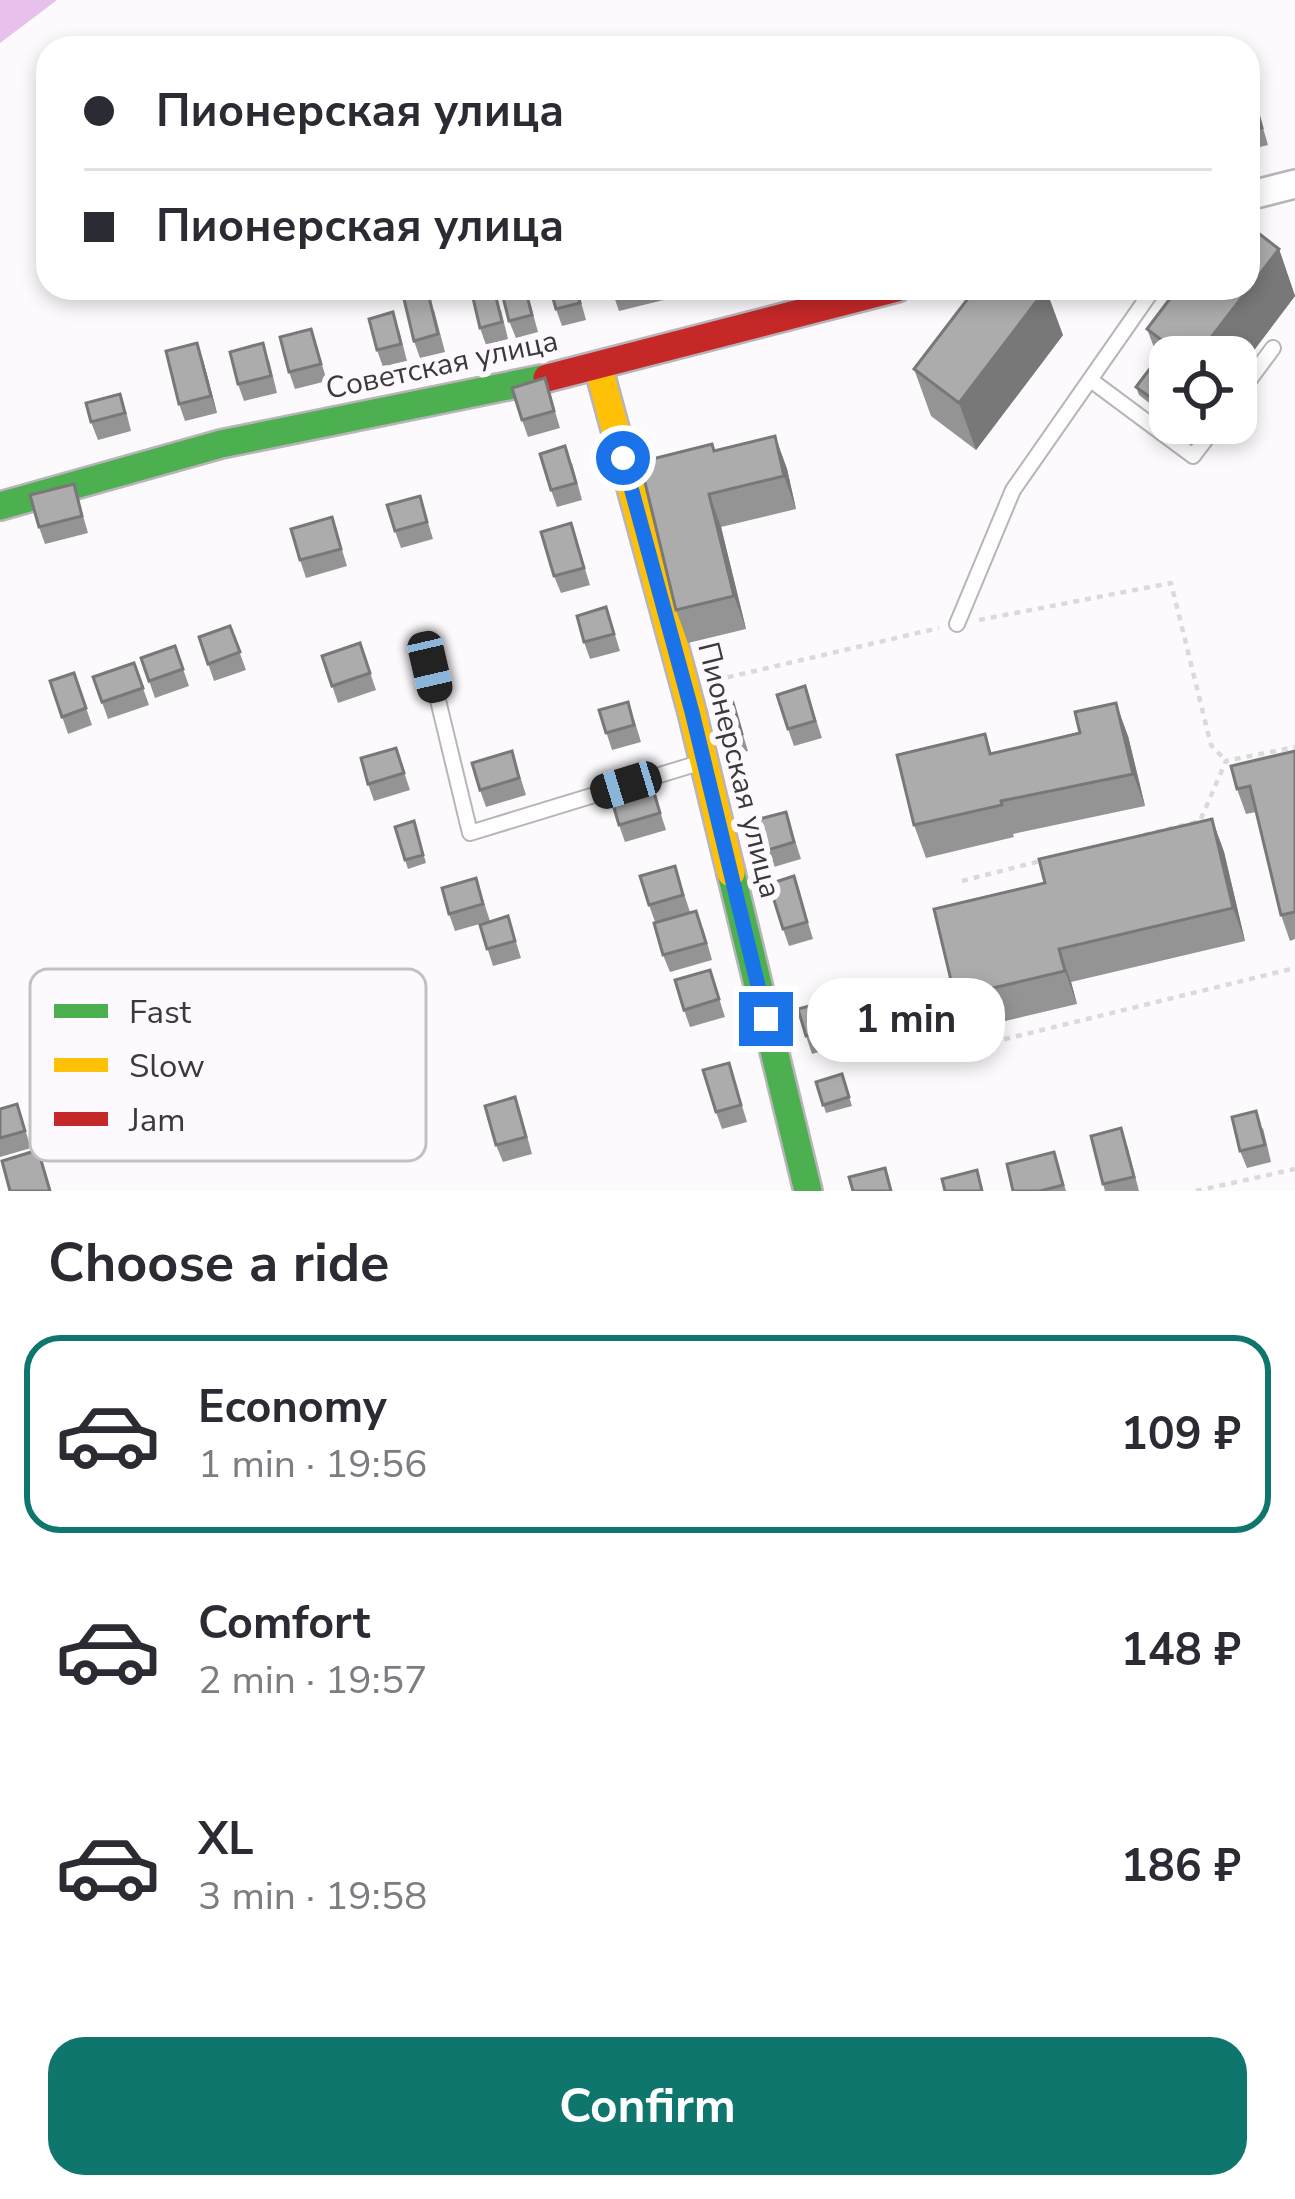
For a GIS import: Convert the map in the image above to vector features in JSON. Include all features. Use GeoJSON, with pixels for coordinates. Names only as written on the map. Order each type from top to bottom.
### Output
{"type":"FeatureCollection","features":[{"type":"Feature","properties":{"kind":"street"},"geometry":{"type":"LineString","coordinates":[[1260,193],[1295,184]]}},
{"type":"Feature","properties":{"kind":"street","name":"Советская улица"},"geometry":{"type":"LineString","coordinates":[[0,506],[234,442],[598,366],[851,300]]}},
{"type":"Feature","properties":{"kind":"street","name":"Пионерская улица"},"geometry":{"type":"LineString","coordinates":[[598,366],[686,687],[808,1191]]}},
{"type":"Feature","properties":{"kind":"lane"},"geometry":{"type":"LineString","coordinates":[[957,624],[1013,490],[1146,300]]}},
{"type":"Feature","properties":{"kind":"lane"},"geometry":{"type":"LineString","coordinates":[[1257,370],[1273,348]]}},
{"type":"Feature","properties":{"kind":"lane"},"geometry":{"type":"LineString","coordinates":[[1092,381],[1149,423]]}},
{"type":"Feature","properties":{"kind":"lane"},"geometry":{"type":"LineString","coordinates":[[1177,444],[1193,456],[1202,444]]}},
{"type":"Feature","properties":{"kind":"lane"},"geometry":{"type":"LineString","coordinates":[[430,667],[470,833],[704,762]]}},
{"type":"Feature","properties":{"kind":"path"},"geometry":{"type":"LineString","coordinates":[[686,687],[957,624],[1171,583],[1211,745],[1226,761]]}},
{"type":"Feature","properties":{"kind":"path"},"geometry":{"type":"LineString","coordinates":[[1226,761],[1295,747]]}},
{"type":"Feature","properties":{"kind":"path"},"geometry":{"type":"LineString","coordinates":[[1135,837],[1200,820],[1226,761]]}},
{"type":"Feature","properties":{"kind":"path"},"geometry":{"type":"LineString","coordinates":[[962,881],[1048,859]]}},
{"type":"Feature","properties":{"kind":"path"},"geometry":{"type":"LineString","coordinates":[[981,1045],[1295,968]]}},
{"type":"Feature","properties":{"kind":"path"},"geometry":{"type":"LineString","coordinates":[[1196,1191],[1295,1169]]}},
{"type":"Feature","properties":{"kind":"shaded area"},"geometry":{"type":"Polygon","coordinates":[[[0,0],[57,0],[0,43],[0,0]]]}},
{"type":"Feature","properties":{"kind":"building"},"geometry":{"type":"Polygon","coordinates":[[[1260,234],[1279,249],[1260,274],[1260,234]]]}},
{"type":"Feature","properties":{"kind":"building"},"geometry":{"type":"Polygon","coordinates":[[[404,300],[430,300],[438,334],[414,341],[404,300]]]}},
{"type":"Feature","properties":{"kind":"building"},"geometry":{"type":"Polygon","coordinates":[[[473,300],[497,300],[502,322],[480,328],[473,300]]]}},
{"type":"Feature","properties":{"kind":"building"},"geometry":{"type":"Polygon","coordinates":[[[504,300],[528,300],[532,315],[509,321],[504,300]]]}},
{"type":"Feature","properties":{"kind":"building"},"geometry":{"type":"Polygon","coordinates":[[[553,300],[579,300],[580,303],[556,309],[553,300]]]}},
{"type":"Feature","properties":{"kind":"building"},"geometry":{"type":"Polygon","coordinates":[[[967,300],[1038,300],[959,403],[914,369],[967,300]]]}},
{"type":"Feature","properties":{"kind":"building"},"geometry":{"type":"Polygon","coordinates":[[[1169,300],[1240,300],[1212,336],[1156,336],[1147,329],[1169,300]]]}},
{"type":"Feature","properties":{"kind":"building"},"geometry":{"type":"Polygon","coordinates":[[[393,312],[401,344],[377,350],[369,319],[393,312]]]}},
{"type":"Feature","properties":{"kind":"building"},"geometry":{"type":"Polygon","coordinates":[[[311,329],[321,364],[289,372],[280,337],[311,329]]]}},
{"type":"Feature","properties":{"kind":"building"},"geometry":{"type":"Polygon","coordinates":[[[197,343],[211,396],[179,404],[166,351],[197,343]]]}},
{"type":"Feature","properties":{"kind":"building"},"geometry":{"type":"Polygon","coordinates":[[[263,343],[271,376],[238,384],[230,352],[263,343]]]}},
{"type":"Feature","properties":{"kind":"building"},"geometry":{"type":"Polygon","coordinates":[[[1149,370],[1149,397],[1136,387],[1149,370]]]}},
{"type":"Feature","properties":{"kind":"building"},"geometry":{"type":"Polygon","coordinates":[[[545,378],[554,411],[522,420],[512,388],[545,378]]]}},
{"type":"Feature","properties":{"kind":"building"},"geometry":{"type":"Polygon","coordinates":[[[120,394],[125,413],[91,422],[86,403],[120,394]]]}},
{"type":"Feature","properties":{"kind":"building"},"geometry":{"type":"Polygon","coordinates":[[[775,436],[784,476],[709,494],[734,596],[676,610],[640,462],[712,444],[714,451],[775,436]]]}},
{"type":"Feature","properties":{"kind":"building"},"geometry":{"type":"Polygon","coordinates":[[[565,446],[576,483],[551,490],[540,454],[565,446]]]}},
{"type":"Feature","properties":{"kind":"building"},"geometry":{"type":"Polygon","coordinates":[[[74,484],[82,516],[39,527],[30,495],[74,484]]]}},
{"type":"Feature","properties":{"kind":"building"},"geometry":{"type":"Polygon","coordinates":[[[420,496],[427,522],[395,531],[387,505],[420,496]]]}},
{"type":"Feature","properties":{"kind":"building"},"geometry":{"type":"Polygon","coordinates":[[[332,517],[341,549],[300,560],[291,529],[332,517]]]}},
{"type":"Feature","properties":{"kind":"building"},"geometry":{"type":"Polygon","coordinates":[[[571,523],[584,568],[554,576],[541,532],[571,523]]]}},
{"type":"Feature","properties":{"kind":"building"},"geometry":{"type":"Polygon","coordinates":[[[606,607],[614,634],[584,642],[577,616],[606,607]]]}},
{"type":"Feature","properties":{"kind":"building"},"geometry":{"type":"Polygon","coordinates":[[[230,626],[240,652],[208,664],[199,637],[230,626]]]}},
{"type":"Feature","properties":{"kind":"building"},"geometry":{"type":"Polygon","coordinates":[[[360,643],[370,673],[332,686],[322,656],[360,643]]]}},
{"type":"Feature","properties":{"kind":"building"},"geometry":{"type":"Polygon","coordinates":[[[175,646],[183,669],[149,681],[141,658],[175,646]]]}},
{"type":"Feature","properties":{"kind":"building"},"geometry":{"type":"Polygon","coordinates":[[[134,663],[143,688],[102,702],[93,677],[134,663]]]}},
{"type":"Feature","properties":{"kind":"building"},"geometry":{"type":"Polygon","coordinates":[[[74,673],[86,708],[62,717],[50,681],[74,673]]]}},
{"type":"Feature","properties":{"kind":"building"},"geometry":{"type":"Polygon","coordinates":[[[805,686],[815,721],[788,729],[777,695],[805,686]]]}},
{"type":"Feature","properties":{"kind":"building"},"geometry":{"type":"Polygon","coordinates":[[[628,702],[634,725],[606,733],[599,710],[628,702]]]}},
{"type":"Feature","properties":{"kind":"building"},"geometry":{"type":"Polygon","coordinates":[[[733,703],[742,734],[720,740],[711,710],[733,703]]]}},
{"type":"Feature","properties":{"kind":"building"},"geometry":{"type":"Polygon","coordinates":[[[1116,703],[1133,774],[1001,801],[1002,805],[914,825],[897,755],[985,734],[990,754],[1080,733],[1075,712],[1116,703]]]}},
{"type":"Feature","properties":{"kind":"building"},"geometry":{"type":"Polygon","coordinates":[[[396,748],[404,773],[368,784],[361,758],[396,748]]]}},
{"type":"Feature","properties":{"kind":"building"},"geometry":{"type":"Polygon","coordinates":[[[512,751],[519,778],[480,790],[472,763],[512,751]]]}},
{"type":"Feature","properties":{"kind":"building"},"geometry":{"type":"Polygon","coordinates":[[[1295,751],[1295,912],[1281,915],[1250,786],[1237,789],[1231,766],[1295,751]]]}},
{"type":"Feature","properties":{"kind":"building"},"geometry":{"type":"Polygon","coordinates":[[[653,789],[660,813],[619,825],[612,801],[653,789]]]}},
{"type":"Feature","properties":{"kind":"building"},"geometry":{"type":"Polygon","coordinates":[[[786,812],[794,842],[761,852],[752,821],[786,812]]]}},
{"type":"Feature","properties":{"kind":"building"},"geometry":{"type":"Polygon","coordinates":[[[1212,819],[1233,908],[1059,949],[1065,971],[955,997],[934,909],[1045,883],[1039,859],[1212,819]]]}},
{"type":"Feature","properties":{"kind":"building"},"geometry":{"type":"Polygon","coordinates":[[[414,821],[423,855],[405,860],[395,827],[414,821]]]}},
{"type":"Feature","properties":{"kind":"building"},"geometry":{"type":"Polygon","coordinates":[[[675,866],[683,895],[649,905],[640,876],[675,866]]]}},
{"type":"Feature","properties":{"kind":"building"},"geometry":{"type":"Polygon","coordinates":[[[794,876],[807,922],[783,929],[769,884],[794,876]]]}},
{"type":"Feature","properties":{"kind":"building"},"geometry":{"type":"Polygon","coordinates":[[[476,878],[483,904],[449,914],[442,888],[476,878]]]}},
{"type":"Feature","properties":{"kind":"building"},"geometry":{"type":"Polygon","coordinates":[[[696,911],[706,943],[663,955],[654,923],[696,911]]]}},
{"type":"Feature","properties":{"kind":"building"},"geometry":{"type":"Polygon","coordinates":[[[508,916],[515,941],[487,949],[480,925],[508,916]]]}},
{"type":"Feature","properties":{"kind":"building"},"geometry":{"type":"Polygon","coordinates":[[[710,970],[719,999],[684,1010],[675,980],[710,970]]]}},
{"type":"Feature","properties":{"kind":"building"},"geometry":{"type":"Polygon","coordinates":[[[835,999],[843,1026],[806,1036],[798,1009],[835,999]]]}},
{"type":"Feature","properties":{"kind":"building"},"geometry":{"type":"Polygon","coordinates":[[[729,1063],[741,1105],[716,1112],[703,1070],[729,1063]]]}},
{"type":"Feature","properties":{"kind":"building"},"geometry":{"type":"Polygon","coordinates":[[[842,1074],[849,1097],[823,1105],[816,1082],[842,1074]]]}},
{"type":"Feature","properties":{"kind":"building"},"geometry":{"type":"Polygon","coordinates":[[[515,1097],[526,1137],[496,1145],[485,1106],[515,1097]]]}},
{"type":"Feature","properties":{"kind":"building"},"geometry":{"type":"Polygon","coordinates":[[[17,1104],[25,1131],[0,1138],[0,1109],[17,1104]]]}},
{"type":"Feature","properties":{"kind":"building"},"geometry":{"type":"Polygon","coordinates":[[[1256,1111],[1265,1145],[1240,1151],[1232,1117],[1256,1111]]]}},
{"type":"Feature","properties":{"kind":"building"},"geometry":{"type":"Polygon","coordinates":[[[1121,1128],[1134,1177],[1103,1184],[1091,1136],[1121,1128]]]}},
{"type":"Feature","properties":{"kind":"building"},"geometry":{"type":"Polygon","coordinates":[[[30,1152],[30,1161],[41,1161],[50,1191],[10,1191],[2,1161],[30,1152]]]}},
{"type":"Feature","properties":{"kind":"building"},"geometry":{"type":"Polygon","coordinates":[[[1054,1152],[1063,1185],[1013,1191],[1007,1164],[1054,1152]]]}},
{"type":"Feature","properties":{"kind":"building"},"geometry":{"type":"Polygon","coordinates":[[[885,1168],[891,1191],[853,1191],[849,1177],[885,1168]]]}},
{"type":"Feature","properties":{"kind":"building"},"geometry":{"type":"Polygon","coordinates":[[[977,1170],[982,1191],[945,1191],[942,1179],[977,1170]]]}},
{"type":"Feature","properties":{"kind":"traffic: fast"},"geometry":{"type":"LineString","coordinates":[[0,506],[221,444],[547,378]]}},
{"type":"Feature","properties":{"kind":"traffic: fast"},"geometry":{"type":"LineString","coordinates":[[731,873],[808,1191]]}},
{"type":"Feature","properties":{"kind":"traffic: slow"},"geometry":{"type":"LineString","coordinates":[[598,366],[731,873]]}},
{"type":"Feature","properties":{"kind":"traffic: jam"},"geometry":{"type":"LineString","coordinates":[[547,378],[850,300]]}},
{"type":"Feature","properties":{"kind":"route"},"geometry":{"type":"LineString","coordinates":[[623,458],[692,712],[766,1019]]}}]}
